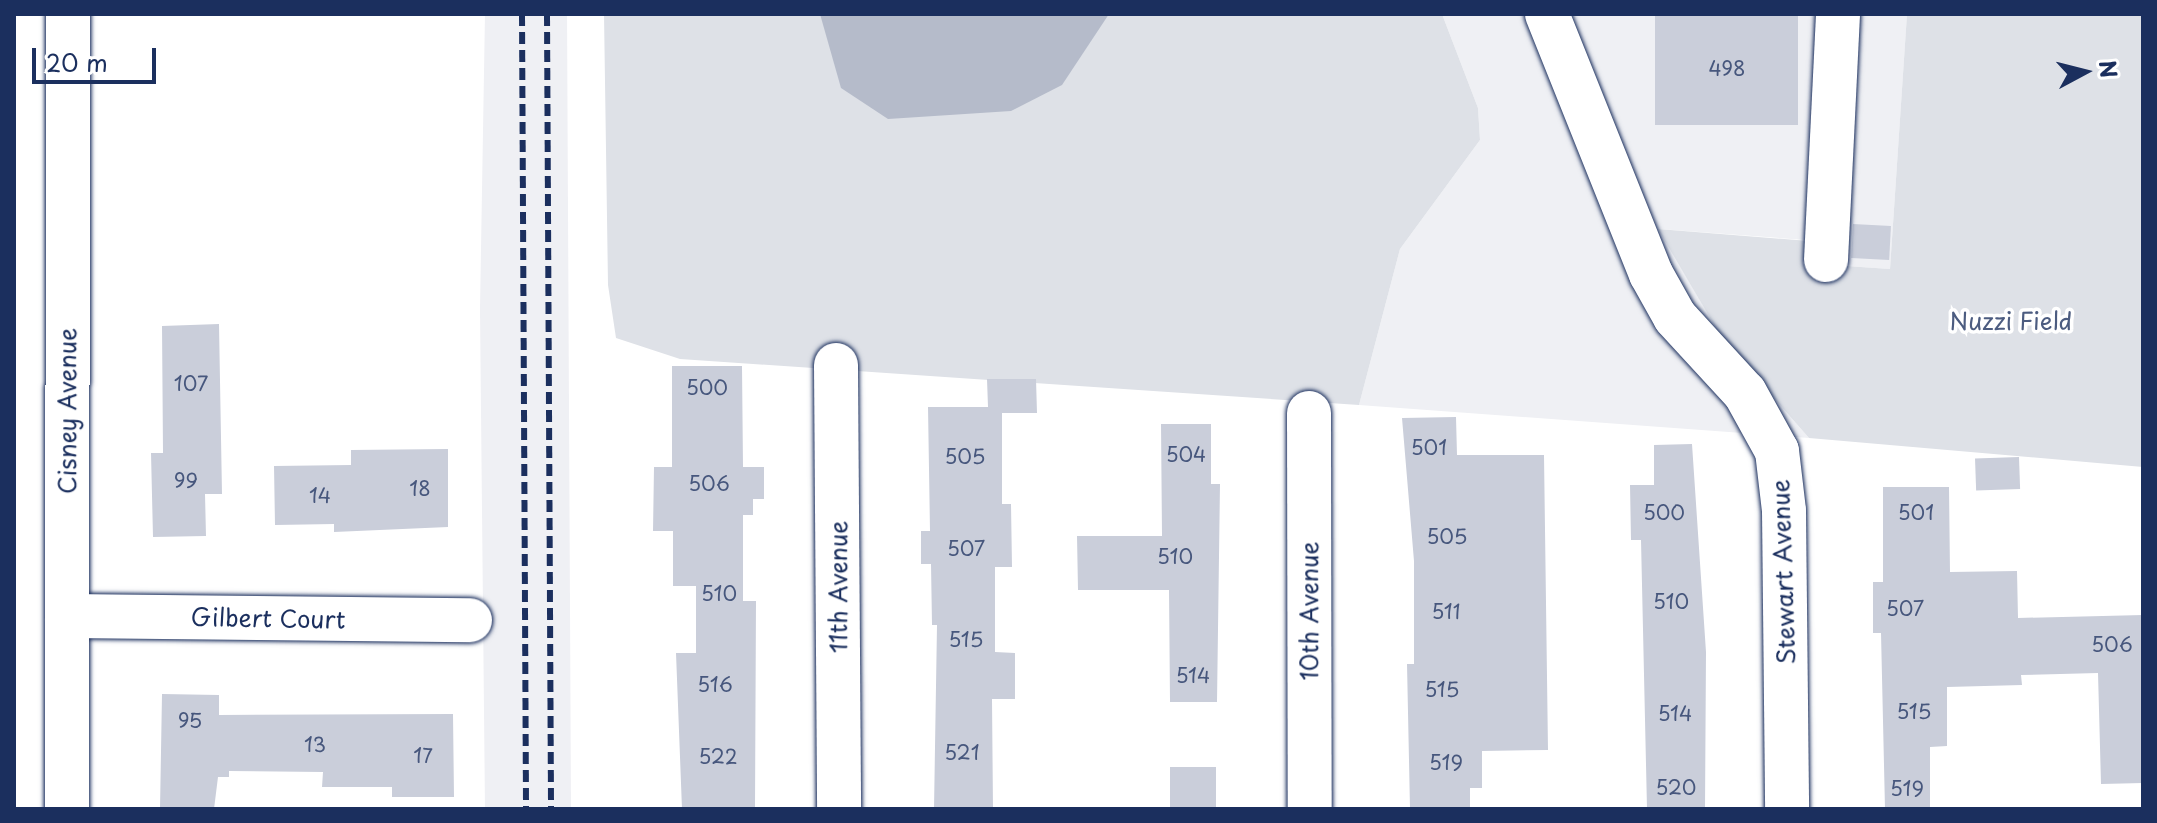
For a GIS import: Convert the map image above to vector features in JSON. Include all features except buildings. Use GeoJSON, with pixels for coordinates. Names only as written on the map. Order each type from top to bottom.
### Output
{"type":"FeatureCollection","features":[{"type":"Feature","properties":{"kind":"street","name":"Cisney Avenue"},"geometry":{"type":"LineString","coordinates":[[67,809],[68,14]]}},
{"type":"Feature","properties":{"kind":"street","name":"Stewart Avenue"},"geometry":{"type":"LineString","coordinates":[[1547,14],[1651,274],[1675,317],[1745,393],[1777,451],[1784,511],[1787,809]]}},
{"type":"Feature","properties":{"kind":"street"},"geometry":{"type":"LineString","coordinates":[[1826,260],[1838,14]]}},
{"type":"Feature","properties":{"kind":"street","name":"11th Avenue"},"geometry":{"type":"LineString","coordinates":[[836,365],[839,809]]}},
{"type":"Feature","properties":{"kind":"street","name":"10th Avenue"},"geometry":{"type":"LineString","coordinates":[[1309,413],[1310,809]]}},
{"type":"Feature","properties":{"kind":"street","name":"Gilbert Court"},"geometry":{"type":"LineString","coordinates":[[67,616],[470,620]]}},
{"type":"Feature","properties":{"kind":"shaded area"},"geometry":{"type":"Polygon","coordinates":[[[485,14],[567,14],[571,809],[485,809],[480,309],[485,14]]]}},
{"type":"Feature","properties":{"kind":"shaded area"},"geometry":{"type":"Polygon","coordinates":[[[1442,14],[1907,14],[1890,269],[1846,266],[1846,243],[1659,229],[1723,340],[1809,438],[1359,405],[1400,249],[1480,140],[1478,108],[1442,14]]]}},
{"type":"Feature","properties":{"kind":"green space"},"geometry":{"type":"Polygon","coordinates":[[[604,14],[1442,14],[1478,108],[1480,140],[1400,249],[1359,405],[680,359],[616,338],[608,285],[604,14]]]}},
{"type":"Feature","properties":{"kind":"green space","name":"Nuzzi Field"},"geometry":{"type":"Polygon","coordinates":[[[1907,14],[2143,14],[2143,467],[1809,438],[1723,340],[1658,229],[1846,244],[1846,266],[1890,269],[1907,14]]]}},
{"type":"Feature","properties":{"kind":"water"},"geometry":{"type":"Polygon","coordinates":[[[820,14],[1109,14],[1062,85],[1011,111],[888,119],[841,88],[820,14]]]}},
{"type":"Feature","properties":{"kind":"railway"},"geometry":{"type":"LineString","coordinates":[[522,14],[526,809]]}},
{"type":"Feature","properties":{"kind":"railway"},"geometry":{"type":"LineString","coordinates":[[547,14],[551,809]]}}]}
